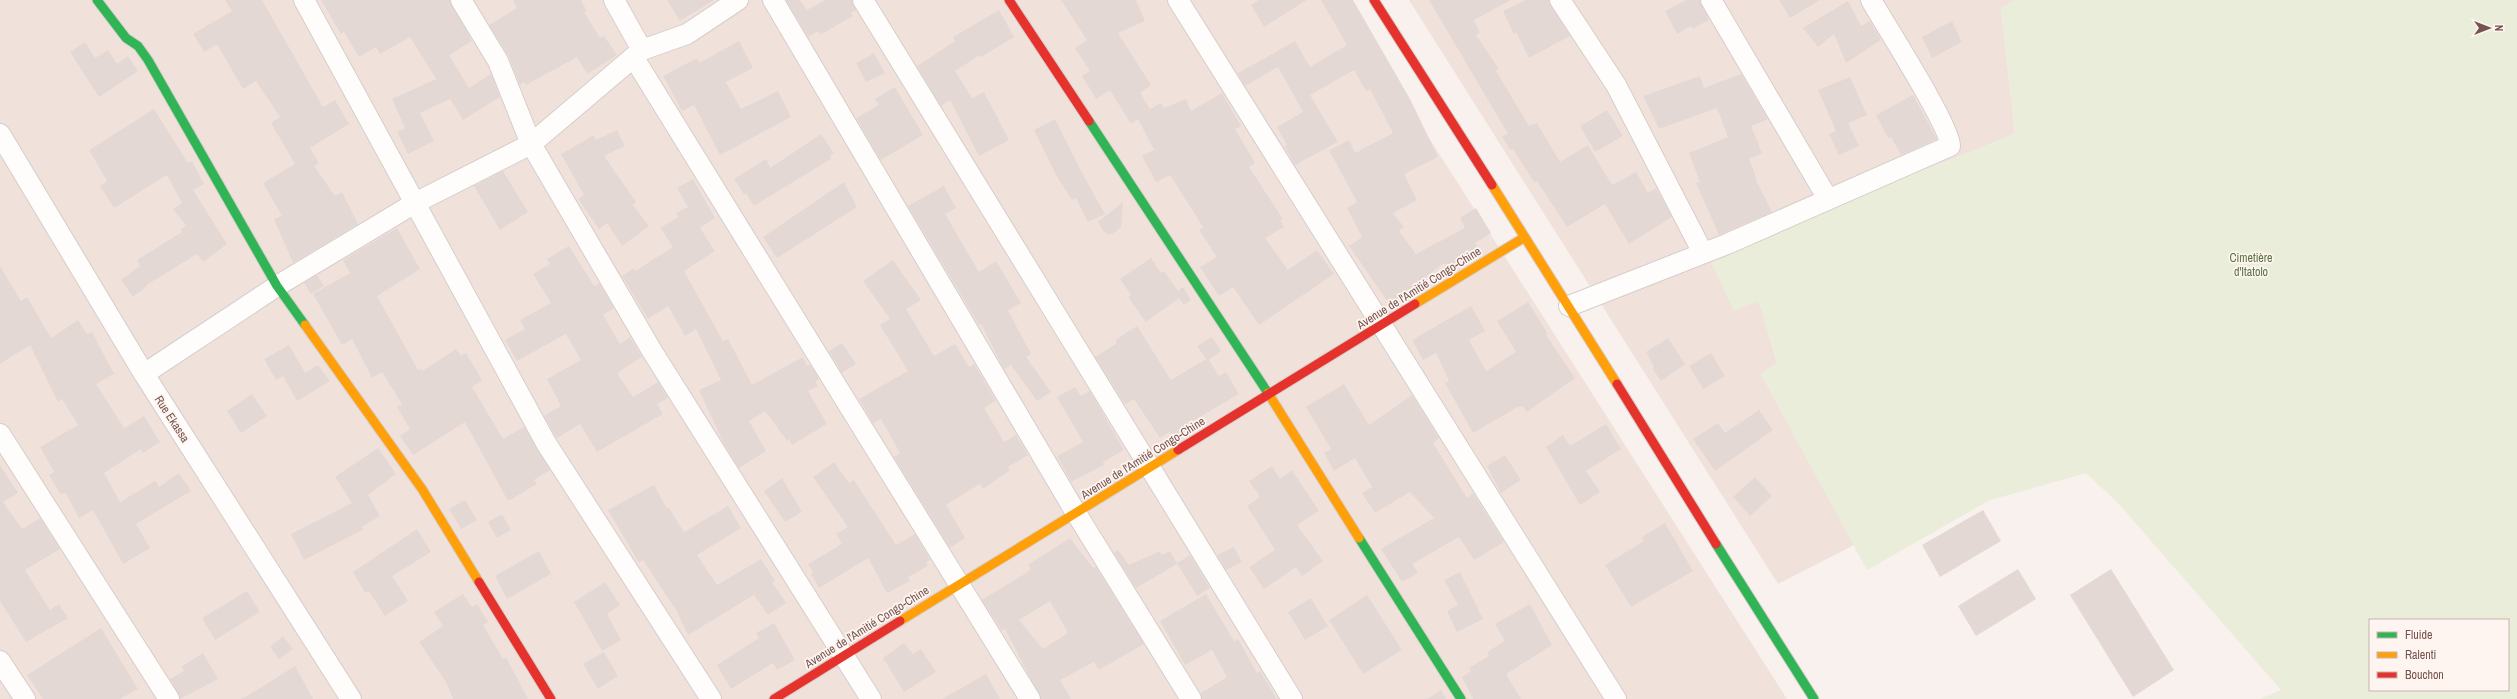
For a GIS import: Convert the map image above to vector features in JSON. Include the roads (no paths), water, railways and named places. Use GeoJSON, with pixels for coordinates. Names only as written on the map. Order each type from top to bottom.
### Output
{"type":"FeatureCollection","features":[{"type":"Feature","properties":{"kind":"main road"},"geometry":{"type":"LineString","coordinates":[[97,0],[126,38],[138,46],[148,60],[277,286],[422,490],[551,699]]}},
{"type":"Feature","properties":{"kind":"main road"},"geometry":{"type":"LineString","coordinates":[[1009,0],[1269,395],[1461,699]]}},
{"type":"Feature","properties":{"kind":"main road"},"geometry":{"type":"LineString","coordinates":[[1374,0],[1569,306],[1668,469],[1780,642],[1814,699]]}},
{"type":"Feature","properties":{"kind":"main road","name":"Avenue de l'Amitié Congo-Chine"},"geometry":{"type":"LineString","coordinates":[[774,699],[1525,237]]}},
{"type":"Feature","properties":{"kind":"street"},"geometry":{"type":"LineString","coordinates":[[304,0],[546,443],[711,699]]}},
{"type":"Feature","properties":{"kind":"street"},"geometry":{"type":"LineString","coordinates":[[461,0],[498,61],[531,144],[652,351],[871,699]]}},
{"type":"Feature","properties":{"kind":"street"},"geometry":{"type":"LineString","coordinates":[[614,0],[638,54],[958,586],[1030,699]]}},
{"type":"Feature","properties":{"kind":"street"},"geometry":{"type":"LineString","coordinates":[[144,374],[277,286],[414,203],[531,144],[638,54],[687,34],[738,0]]}},
{"type":"Feature","properties":{"kind":"street"},"geometry":{"type":"LineString","coordinates":[[773,0],[1076,513],[1191,699]]}},
{"type":"Feature","properties":{"kind":"street"},"geometry":{"type":"LineString","coordinates":[[863,0],[1292,699]]}},
{"type":"Feature","properties":{"kind":"street"},"geometry":{"type":"LineString","coordinates":[[1178,0],[1383,324],[1616,699]]}},
{"type":"Feature","properties":{"kind":"street"},"geometry":{"type":"LineString","coordinates":[[1560,0],[1616,85],[1703,253]]}},
{"type":"Feature","properties":{"kind":"street"},"geometry":{"type":"LineString","coordinates":[[1711,0],[1828,199]]}},
{"type":"Feature","properties":{"kind":"street"},"geometry":{"type":"LineString","coordinates":[[1569,306],[1703,253],[1950,146],[1948,136],[1920,84],[1871,0]]}},
{"type":"Feature","properties":{"kind":"street","name":"Rue Ekassa"},"geometry":{"type":"LineString","coordinates":[[0,134],[144,374],[351,699]]}},
{"type":"Feature","properties":{"kind":"street"},"geometry":{"type":"LineString","coordinates":[[0,434],[169,699]]}},
{"type":"Feature","properties":{"kind":"street"},"geometry":{"type":"LineString","coordinates":[[0,661],[25,699]]}},
{"type":"Feature","properties":{"kind":"park label","name":"Cimetière d'Itatolo"},"geometry":{"type":"Point","coordinates":[2251,265]}}]}
